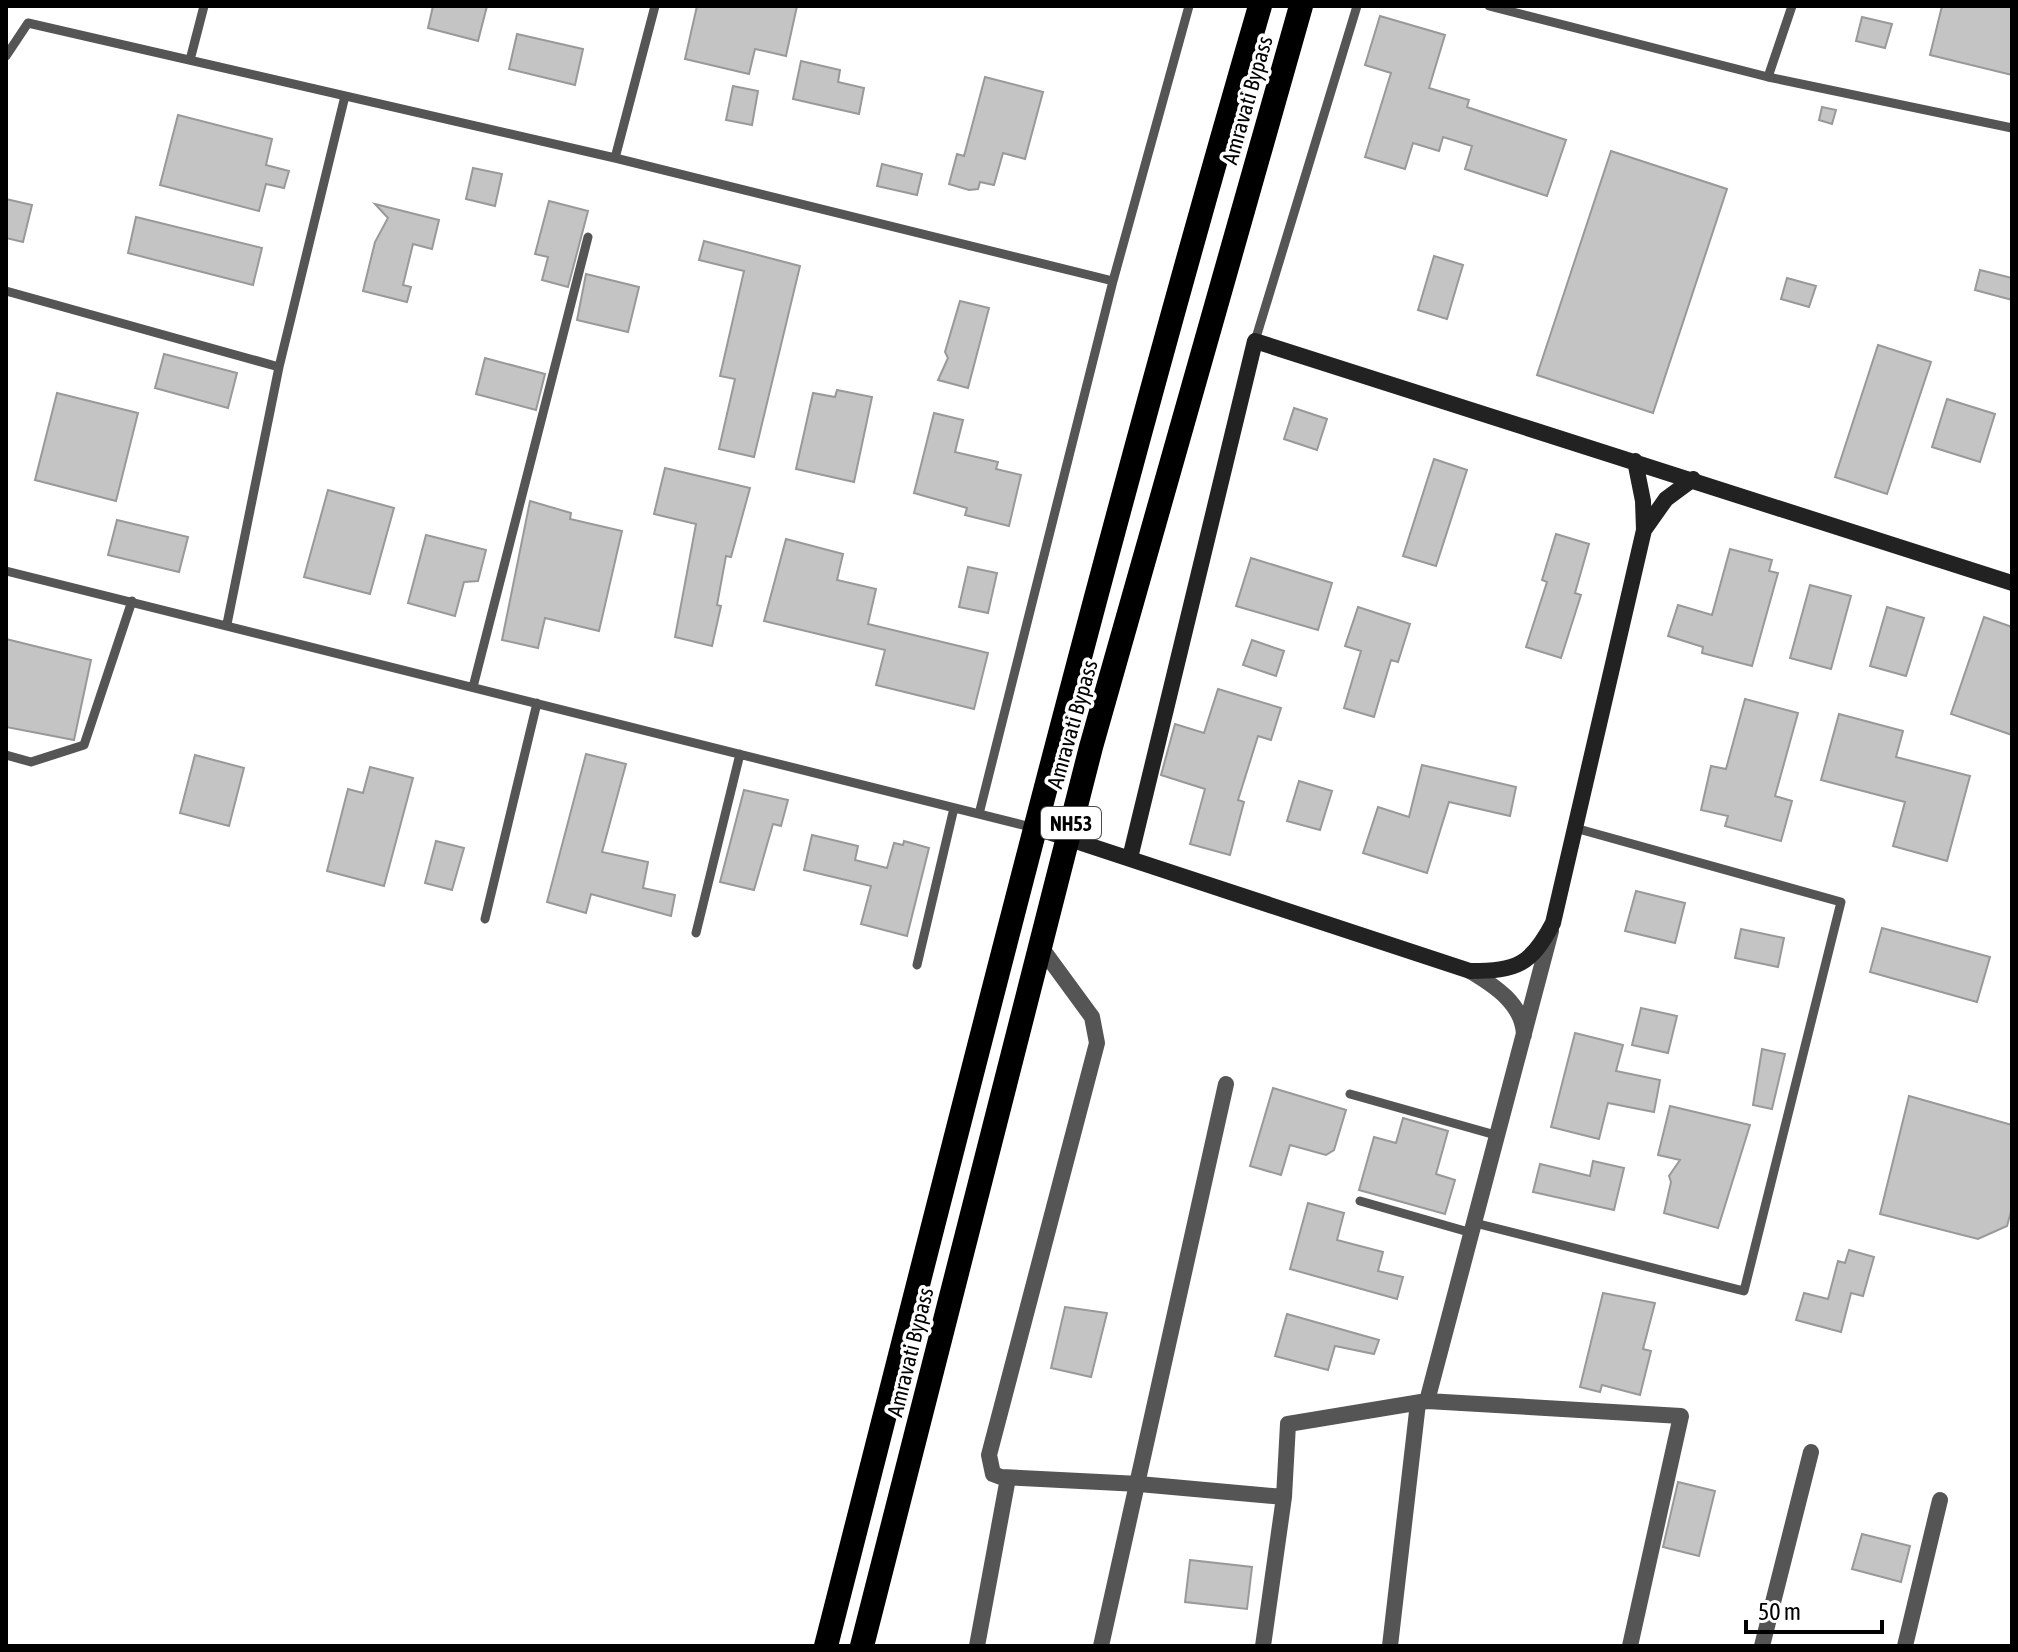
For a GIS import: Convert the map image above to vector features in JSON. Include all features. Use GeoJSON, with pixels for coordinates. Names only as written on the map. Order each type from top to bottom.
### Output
{"type":"FeatureCollection","features":[{"type":"Feature","properties":{"kind":"highway","name":"Amravati Bypass"},"geometry":{"type":"LineString","coordinates":[[826,1646],[1036,828],[1181,281],[1260,6]]}},
{"type":"Feature","properties":{"kind":"highway","name":"Amravati Bypass"},"geometry":{"type":"LineString","coordinates":[[862,1646],[1068,837],[1301,6]]}},
{"type":"Feature","properties":{"kind":"street"},"geometry":{"type":"LineString","coordinates":[[1130,858],[1255,341],[2012,583]]}},
{"type":"Feature","properties":{"kind":"street"},"geometry":{"type":"LineString","coordinates":[[1390,1646],[1422,1402],[1525,1041],[1644,530],[1643,501],[1635,461]]}},
{"type":"Feature","properties":{"kind":"street"},"geometry":{"type":"LineString","coordinates":[[1644,530],[1666,499],[1693,479]]}},
{"type":"Feature","properties":{"kind":"street"},"geometry":{"type":"LineString","coordinates":[[1036,828],[1470,971],[1496,987],[1516,1009],[1524,1027],[1525,1041]]}},
{"type":"Feature","properties":{"kind":"street"},"geometry":{"type":"LineString","coordinates":[[1470,971],[1500,971],[1524,964],[1541,946],[1553,923]]}},
{"type":"Feature","properties":{"kind":"street"},"geometry":{"type":"LineString","coordinates":[[1040,946],[1092,1017],[1097,1043],[989,1455],[993,1474],[1008,1478],[1139,1484],[1284,1497]]}},
{"type":"Feature","properties":{"kind":"street"},"geometry":{"type":"LineString","coordinates":[[1101,1646],[1226,1084]]}},
{"type":"Feature","properties":{"kind":"street"},"geometry":{"type":"LineString","coordinates":[[1263,1646],[1284,1497],[1288,1424],[1422,1402],[1681,1416],[1630,1646]]}},
{"type":"Feature","properties":{"kind":"street"},"geometry":{"type":"LineString","coordinates":[[1762,1646],[1811,1452]]}},
{"type":"Feature","properties":{"kind":"street"},"geometry":{"type":"LineString","coordinates":[[977,1646],[1008,1478]]}},
{"type":"Feature","properties":{"kind":"street"},"geometry":{"type":"LineString","coordinates":[[1905,1646],[1940,1500]]}},
{"type":"Feature","properties":{"kind":"lane"},"geometry":{"type":"LineString","coordinates":[[190,60],[204,6]]}},
{"type":"Feature","properties":{"kind":"lane"},"geometry":{"type":"LineString","coordinates":[[615,158],[655,6]]}},
{"type":"Feature","properties":{"kind":"lane"},"geometry":{"type":"LineString","coordinates":[[979,814],[1113,281],[1189,6]]}},
{"type":"Feature","properties":{"kind":"lane"},"geometry":{"type":"LineString","coordinates":[[1255,341],[1357,6]]}},
{"type":"Feature","properties":{"kind":"lane"},"geometry":{"type":"LineString","coordinates":[[1489,6],[1768,77],[2012,128]]}},
{"type":"Feature","properties":{"kind":"lane"},"geometry":{"type":"LineString","coordinates":[[1768,77],[1792,6]]}},
{"type":"Feature","properties":{"kind":"lane"},"geometry":{"type":"LineString","coordinates":[[6,56],[28,23],[615,158],[1113,281]]}},
{"type":"Feature","properties":{"kind":"lane"},"geometry":{"type":"LineString","coordinates":[[227,624],[279,367],[345,96]]}},
{"type":"Feature","properties":{"kind":"lane"},"geometry":{"type":"LineString","coordinates":[[473,687],[588,237]]}},
{"type":"Feature","properties":{"kind":"lane"},"geometry":{"type":"LineString","coordinates":[[6,291],[279,367]]}},
{"type":"Feature","properties":{"kind":"lane"},"geometry":{"type":"LineString","coordinates":[[6,571],[1036,828]]}},
{"type":"Feature","properties":{"kind":"lane"},"geometry":{"type":"LineString","coordinates":[[6,755],[31,762],[84,745],[132,601]]}},
{"type":"Feature","properties":{"kind":"lane"},"geometry":{"type":"LineString","coordinates":[[485,919],[537,703]]}},
{"type":"Feature","properties":{"kind":"lane"},"geometry":{"type":"LineString","coordinates":[[696,933],[740,754]]}},
{"type":"Feature","properties":{"kind":"lane"},"geometry":{"type":"LineString","coordinates":[[917,965],[954,808]]}},
{"type":"Feature","properties":{"kind":"lane"},"geometry":{"type":"LineString","coordinates":[[1360,1201],[1744,1291],[1841,902],[1575,828]]}},
{"type":"Feature","properties":{"kind":"lane"},"geometry":{"type":"LineString","coordinates":[[1350,1094],[1499,1136]]}},
{"type":"Feature","properties":{"kind":"building"},"geometry":{"type":"Polygon","coordinates":[[[433,6],[487,6],[478,41],[428,28],[433,6]]]}},
{"type":"Feature","properties":{"kind":"building"},"geometry":{"type":"Polygon","coordinates":[[[697,6],[797,6],[786,56],[755,49],[749,74],[685,59],[697,6]]]}},
{"type":"Feature","properties":{"kind":"building"},"geometry":{"type":"Polygon","coordinates":[[[1942,6],[2012,6],[2012,75],[1930,55],[1942,6]]]}},
{"type":"Feature","properties":{"kind":"building"},"geometry":{"type":"Polygon","coordinates":[[[1380,16],[1445,35],[1429,88],[1469,100],[1467,107],[1566,140],[1547,196],[1465,169],[1472,146],[1443,137],[1439,151],[1413,143],[1405,169],[1365,157],[1391,73],[1365,65],[1380,16]]]}},
{"type":"Feature","properties":{"kind":"building"},"geometry":{"type":"Polygon","coordinates":[[[1862,17],[1892,24],[1885,48],[1856,41],[1862,17]]]}},
{"type":"Feature","properties":{"kind":"building"},"geometry":{"type":"Polygon","coordinates":[[[517,34],[583,49],[575,85],[509,69],[517,34]]]}},
{"type":"Feature","properties":{"kind":"building"},"geometry":{"type":"Polygon","coordinates":[[[801,61],[840,70],[838,82],[864,88],[859,114],[793,99],[801,61]]]}},
{"type":"Feature","properties":{"kind":"building"},"geometry":{"type":"Polygon","coordinates":[[[985,77],[1043,92],[1025,159],[1003,153],[994,185],[980,182],[978,189],[969,190],[949,184],[957,154],[964,156],[985,77]]]}},
{"type":"Feature","properties":{"kind":"building"},"geometry":{"type":"Polygon","coordinates":[[[733,86],[758,91],[752,125],[726,120],[733,86]]]}},
{"type":"Feature","properties":{"kind":"building"},"geometry":{"type":"Polygon","coordinates":[[[1822,107],[1836,110],[1832,124],[1819,120],[1822,107]]]}},
{"type":"Feature","properties":{"kind":"building"},"geometry":{"type":"Polygon","coordinates":[[[178,115],[272,139],[266,165],[289,171],[284,188],[266,184],[259,211],[160,185],[178,115]]]}},
{"type":"Feature","properties":{"kind":"building"},"geometry":{"type":"Polygon","coordinates":[[[1611,151],[1727,189],[1653,413],[1537,375],[1611,151]]]}},
{"type":"Feature","properties":{"kind":"building"},"geometry":{"type":"Polygon","coordinates":[[[882,164],[922,174],[917,195],[877,186],[882,164]]]}},
{"type":"Feature","properties":{"kind":"building"},"geometry":{"type":"Polygon","coordinates":[[[473,168],[502,174],[495,206],[466,199],[473,168]]]}},
{"type":"Feature","properties":{"kind":"building"},"geometry":{"type":"Polygon","coordinates":[[[6,199],[32,205],[23,242],[6,238],[6,199]]]}},
{"type":"Feature","properties":{"kind":"building"},"geometry":{"type":"Polygon","coordinates":[[[549,201],[588,211],[568,287],[542,280],[548,257],[535,254],[549,201]]]}},
{"type":"Feature","properties":{"kind":"building"},"geometry":{"type":"Polygon","coordinates":[[[375,204],[439,220],[432,249],[413,244],[403,285],[411,287],[407,302],[363,291],[375,242],[388,218],[375,204]]]}},
{"type":"Feature","properties":{"kind":"building"},"geometry":{"type":"Polygon","coordinates":[[[136,217],[262,248],[253,285],[128,253],[136,217]]]}},
{"type":"Feature","properties":{"kind":"building"},"geometry":{"type":"Polygon","coordinates":[[[704,241],[800,266],[754,457],[719,449],[735,379],[720,376],[744,271],[699,260],[704,241]]]}},
{"type":"Feature","properties":{"kind":"building"},"geometry":{"type":"Polygon","coordinates":[[[1434,256],[1463,265],[1447,319],[1418,310],[1434,256]]]}},
{"type":"Feature","properties":{"kind":"building"},"geometry":{"type":"Polygon","coordinates":[[[1980,270],[2012,278],[2012,300],[1975,290],[1980,270]]]}},
{"type":"Feature","properties":{"kind":"building"},"geometry":{"type":"Polygon","coordinates":[[[586,274],[639,287],[628,332],[577,320],[586,274]]]}},
{"type":"Feature","properties":{"kind":"building"},"geometry":{"type":"Polygon","coordinates":[[[1787,278],[1816,286],[1809,307],[1781,299],[1787,278]]]}},
{"type":"Feature","properties":{"kind":"building"},"geometry":{"type":"Polygon","coordinates":[[[960,301],[989,308],[968,388],[938,380],[948,358],[945,352],[960,301]]]}},
{"type":"Feature","properties":{"kind":"building"},"geometry":{"type":"Polygon","coordinates":[[[1878,345],[1931,362],[1887,494],[1835,477],[1878,345]]]}},
{"type":"Feature","properties":{"kind":"building"},"geometry":{"type":"Polygon","coordinates":[[[164,354],[237,373],[228,408],[155,388],[164,354]]]}},
{"type":"Feature","properties":{"kind":"building"},"geometry":{"type":"Polygon","coordinates":[[[485,358],[545,374],[536,410],[476,394],[485,358]]]}},
{"type":"Feature","properties":{"kind":"building"},"geometry":{"type":"Polygon","coordinates":[[[837,390],[872,397],[854,482],[796,469],[813,393],[835,397],[837,390]]]}},
{"type":"Feature","properties":{"kind":"building"},"geometry":{"type":"Polygon","coordinates":[[[57,393],[138,413],[116,501],[35,480],[57,393]]]}},
{"type":"Feature","properties":{"kind":"building"},"geometry":{"type":"Polygon","coordinates":[[[1947,399],[1995,414],[1980,462],[1932,447],[1947,399]]]}},
{"type":"Feature","properties":{"kind":"building"},"geometry":{"type":"Polygon","coordinates":[[[1294,408],[1327,419],[1317,450],[1284,439],[1294,408]]]}},
{"type":"Feature","properties":{"kind":"building"},"geometry":{"type":"Polygon","coordinates":[[[934,413],[963,420],[955,452],[998,462],[996,469],[1021,475],[1009,526],[965,515],[967,508],[914,493],[934,413]]]}},
{"type":"Feature","properties":{"kind":"building"},"geometry":{"type":"Polygon","coordinates":[[[1434,459],[1467,470],[1436,566],[1403,556],[1434,459]]]}},
{"type":"Feature","properties":{"kind":"building"},"geometry":{"type":"Polygon","coordinates":[[[665,468],[750,488],[731,557],[726,556],[717,605],[721,606],[712,646],[675,637],[696,524],[654,514],[665,468]]]}},
{"type":"Feature","properties":{"kind":"building"},"geometry":{"type":"Polygon","coordinates":[[[328,490],[394,508],[370,594],[304,577],[328,490]]]}},
{"type":"Feature","properties":{"kind":"building"},"geometry":{"type":"Polygon","coordinates":[[[530,501],[571,513],[570,519],[622,531],[599,631],[545,618],[538,648],[502,640],[530,501]]]}},
{"type":"Feature","properties":{"kind":"building"},"geometry":{"type":"Polygon","coordinates":[[[117,520],[188,537],[179,572],[108,555],[117,520]]]}},
{"type":"Feature","properties":{"kind":"building"},"geometry":{"type":"Polygon","coordinates":[[[1556,534],[1589,544],[1575,593],[1581,595],[1561,658],[1526,647],[1547,582],[1542,580],[1556,534]]]}},
{"type":"Feature","properties":{"kind":"building"},"geometry":{"type":"Polygon","coordinates":[[[426,535],[486,550],[478,581],[464,582],[455,616],[408,603],[426,535]]]}},
{"type":"Feature","properties":{"kind":"building"},"geometry":{"type":"Polygon","coordinates":[[[786,539],[843,554],[837,580],[876,589],[868,624],[988,653],[974,709],[876,685],[885,650],[764,621],[786,539]]]}},
{"type":"Feature","properties":{"kind":"building"},"geometry":{"type":"Polygon","coordinates":[[[1730,549],[1772,560],[1769,571],[1778,573],[1752,666],[1702,653],[1703,647],[1668,636],[1678,605],[1712,615],[1730,549]]]}},
{"type":"Feature","properties":{"kind":"building"},"geometry":{"type":"Polygon","coordinates":[[[1251,558],[1332,583],[1318,630],[1236,606],[1251,558]]]}},
{"type":"Feature","properties":{"kind":"building"},"geometry":{"type":"Polygon","coordinates":[[[968,567],[997,573],[988,613],[959,607],[968,567]]]}},
{"type":"Feature","properties":{"kind":"building"},"geometry":{"type":"Polygon","coordinates":[[[1810,585],[1851,596],[1831,669],[1790,658],[1810,585]]]}},
{"type":"Feature","properties":{"kind":"building"},"geometry":{"type":"Polygon","coordinates":[[[1358,607],[1410,624],[1398,662],[1391,660],[1374,717],[1344,708],[1361,651],[1345,646],[1358,607]]]}},
{"type":"Feature","properties":{"kind":"building"},"geometry":{"type":"Polygon","coordinates":[[[1887,607],[1924,618],[1906,676],[1870,666],[1887,607]]]}},
{"type":"Feature","properties":{"kind":"building"},"geometry":{"type":"Polygon","coordinates":[[[1984,617],[2012,627],[2012,735],[1951,714],[1984,617]]]}},
{"type":"Feature","properties":{"kind":"building"},"geometry":{"type":"Polygon","coordinates":[[[6,639],[91,660],[74,740],[6,727],[6,639]]]}},
{"type":"Feature","properties":{"kind":"building"},"geometry":{"type":"Polygon","coordinates":[[[1252,640],[1284,651],[1276,676],[1243,665],[1252,640]]]}},
{"type":"Feature","properties":{"kind":"building"},"geometry":{"type":"Polygon","coordinates":[[[1218,689],[1281,708],[1271,740],[1258,736],[1238,800],[1244,802],[1230,855],[1190,844],[1205,789],[1161,775],[1175,724],[1204,733],[1218,689]]]}},
{"type":"Feature","properties":{"kind":"building"},"geometry":{"type":"Polygon","coordinates":[[[1745,699],[1798,713],[1775,796],[1792,801],[1781,841],[1725,826],[1728,816],[1701,810],[1711,766],[1726,769],[1745,699]]]}},
{"type":"Feature","properties":{"kind":"building"},"geometry":{"type":"Polygon","coordinates":[[[1839,714],[1903,731],[1896,757],[1970,776],[1947,861],[1893,846],[1905,802],[1821,780],[1839,714]]]}},
{"type":"Feature","properties":{"kind":"building"},"geometry":{"type":"Polygon","coordinates":[[[586,754],[626,764],[602,852],[648,862],[643,888],[675,895],[671,916],[591,894],[586,913],[547,902],[586,754]]]}},
{"type":"Feature","properties":{"kind":"building"},"geometry":{"type":"Polygon","coordinates":[[[195,755],[244,768],[229,826],[180,813],[195,755]]]}},
{"type":"Feature","properties":{"kind":"building"},"geometry":{"type":"Polygon","coordinates":[[[1422,765],[1516,787],[1510,816],[1449,802],[1427,873],[1363,853],[1378,807],[1409,817],[1422,765]]]}},
{"type":"Feature","properties":{"kind":"building"},"geometry":{"type":"Polygon","coordinates":[[[370,767],[413,778],[384,886],[327,871],[348,789],[363,793],[370,767]]]}},
{"type":"Feature","properties":{"kind":"building"},"geometry":{"type":"Polygon","coordinates":[[[1299,781],[1332,791],[1320,830],[1287,821],[1299,781]]]}},
{"type":"Feature","properties":{"kind":"building"},"geometry":{"type":"Polygon","coordinates":[[[744,790],[788,800],[781,826],[773,824],[754,890],[720,882],[744,790]]]}},
{"type":"Feature","properties":{"kind":"building"},"geometry":{"type":"Polygon","coordinates":[[[812,835],[858,846],[855,860],[887,868],[894,843],[903,845],[904,841],[929,848],[907,936],[861,924],[871,886],[804,870],[812,835]]]}},
{"type":"Feature","properties":{"kind":"building"},"geometry":{"type":"Polygon","coordinates":[[[436,841],[464,848],[452,890],[425,883],[436,841]]]}},
{"type":"Feature","properties":{"kind":"building"},"geometry":{"type":"Polygon","coordinates":[[[1636,891],[1685,903],[1675,943],[1625,931],[1636,891]]]}},
{"type":"Feature","properties":{"kind":"building"},"geometry":{"type":"Polygon","coordinates":[[[1882,928],[1990,957],[1977,1002],[1870,972],[1882,928]]]}},
{"type":"Feature","properties":{"kind":"building"},"geometry":{"type":"Polygon","coordinates":[[[1741,929],[1784,938],[1778,967],[1735,958],[1741,929]]]}},
{"type":"Feature","properties":{"kind":"building"},"geometry":{"type":"Polygon","coordinates":[[[1641,1008],[1677,1016],[1668,1053],[1632,1045],[1641,1008]]]}},
{"type":"Feature","properties":{"kind":"building"},"geometry":{"type":"Polygon","coordinates":[[[1575,1033],[1623,1045],[1616,1071],[1660,1080],[1654,1112],[1608,1103],[1599,1139],[1551,1127],[1575,1033]]]}},
{"type":"Feature","properties":{"kind":"building"},"geometry":{"type":"Polygon","coordinates":[[[1762,1049],[1785,1054],[1772,1109],[1753,1105],[1762,1049]]]}},
{"type":"Feature","properties":{"kind":"building"},"geometry":{"type":"Polygon","coordinates":[[[1273,1088],[1346,1110],[1334,1150],[1326,1155],[1290,1145],[1281,1175],[1250,1166],[1273,1088]]]}},
{"type":"Feature","properties":{"kind":"building"},"geometry":{"type":"Polygon","coordinates":[[[1909,1096],[2012,1125],[2012,1208],[2007,1226],[1978,1239],[1880,1214],[1909,1096]]]}},
{"type":"Feature","properties":{"kind":"building"},"geometry":{"type":"Polygon","coordinates":[[[1670,1106],[1750,1125],[1718,1228],[1664,1213],[1671,1182],[1669,1176],[1680,1160],[1658,1155],[1670,1106]]]}},
{"type":"Feature","properties":{"kind":"building"},"geometry":{"type":"Polygon","coordinates":[[[1403,1118],[1448,1131],[1436,1174],[1455,1180],[1445,1214],[1359,1190],[1374,1137],[1396,1143],[1403,1118]]]}},
{"type":"Feature","properties":{"kind":"building"},"geometry":{"type":"Polygon","coordinates":[[[1593,1161],[1624,1168],[1614,1210],[1533,1192],[1540,1164],[1590,1176],[1593,1161]]]}},
{"type":"Feature","properties":{"kind":"building"},"geometry":{"type":"Polygon","coordinates":[[[1308,1203],[1344,1213],[1337,1240],[1383,1252],[1378,1271],[1403,1277],[1397,1299],[1290,1269],[1308,1203]]]}},
{"type":"Feature","properties":{"kind":"building"},"geometry":{"type":"Polygon","coordinates":[[[1849,1250],[1874,1257],[1863,1296],[1851,1293],[1841,1332],[1796,1320],[1804,1293],[1828,1299],[1838,1261],[1845,1263],[1849,1250]]]}},
{"type":"Feature","properties":{"kind":"building"},"geometry":{"type":"Polygon","coordinates":[[[1603,1293],[1655,1303],[1643,1349],[1651,1351],[1640,1395],[1602,1385],[1600,1392],[1580,1387],[1603,1293]]]}},
{"type":"Feature","properties":{"kind":"building"},"geometry":{"type":"Polygon","coordinates":[[[1065,1307],[1107,1313],[1091,1377],[1051,1368],[1065,1307]]]}},
{"type":"Feature","properties":{"kind":"building"},"geometry":{"type":"Polygon","coordinates":[[[1287,1314],[1379,1340],[1374,1354],[1335,1346],[1328,1370],[1275,1356],[1287,1314]]]}},
{"type":"Feature","properties":{"kind":"building"},"geometry":{"type":"Polygon","coordinates":[[[1678,1482],[1715,1491],[1699,1556],[1663,1547],[1678,1482]]]}},
{"type":"Feature","properties":{"kind":"building"},"geometry":{"type":"Polygon","coordinates":[[[1862,1534],[1910,1546],[1901,1582],[1852,1569],[1862,1534]]]}},
{"type":"Feature","properties":{"kind":"building"},"geometry":{"type":"Polygon","coordinates":[[[1190,1560],[1252,1567],[1247,1609],[1185,1602],[1190,1560]]]}}]}
